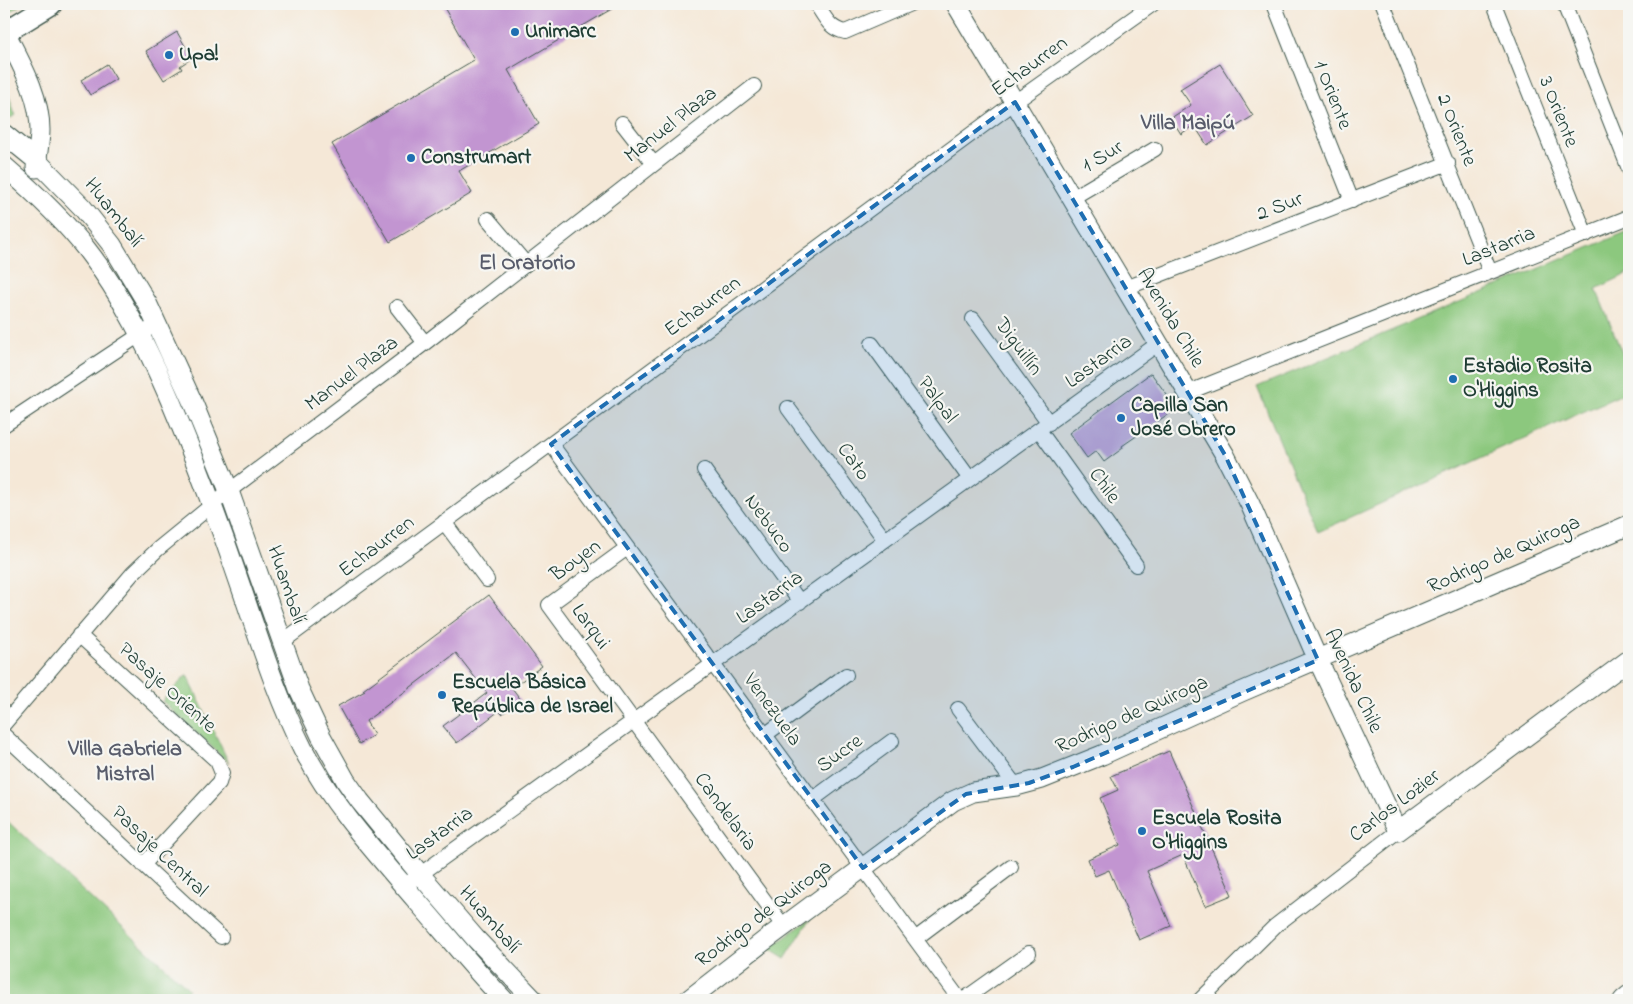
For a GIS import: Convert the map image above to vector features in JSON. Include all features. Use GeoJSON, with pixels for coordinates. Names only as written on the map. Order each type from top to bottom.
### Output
{"type":"FeatureCollection","features":[{"type":"Feature","properties":{"kind":"main road"},"geometry":{"type":"LineString","coordinates":[[4,31],[51,4]]}},
{"type":"Feature","properties":{"kind":"street"},"geometry":{"type":"LineString","coordinates":[[816,4],[829,24],[836,30],[845,32],[910,4]]}},
{"type":"Feature","properties":{"kind":"street","name":"Avenida Chile"},"geometry":{"type":"LineString","coordinates":[[956,4],[1225,455],[1250,504],[1318,660],[1398,831]]}},
{"type":"Feature","properties":{"kind":"street","name":"1 Oriente"},"geometry":{"type":"LineString","coordinates":[[1274,4],[1352,201]]}},
{"type":"Feature","properties":{"kind":"street","name":"2 Oriente"},"geometry":{"type":"LineString","coordinates":[[1383,4],[1490,272]]}},
{"type":"Feature","properties":{"kind":"street","name":"3 Oriente"},"geometry":{"type":"LineString","coordinates":[[1494,4],[1586,235]]}},
{"type":"Feature","properties":{"kind":"street"},"geometry":{"type":"LineString","coordinates":[[1564,4],[1629,169]]}},
{"type":"Feature","properties":{"kind":"street","name":"Echaurren"},"geometry":{"type":"LineString","coordinates":[[282,642],[1015,102],[1150,5]]}},
{"type":"Feature","properties":{"kind":"street"},"geometry":{"type":"LineString","coordinates":[[4,31],[29,82],[38,106],[40,130],[35,179],[37,196]]}},
{"type":"Feature","properties":{"kind":"street","name":"Manuel Plaza"},"geometry":{"type":"LineString","coordinates":[[5,720],[133,573],[152,555],[229,491],[425,343],[754,86]]}},
{"type":"Feature","properties":{"kind":"street"},"geometry":{"type":"LineString","coordinates":[[622,122],[654,164]]}},
{"type":"Feature","properties":{"kind":"street","name":"Huambalí"},"geometry":{"type":"LineString","coordinates":[[4,134],[36,160],[82,207],[112,245],[136,283],[193,403],[229,491],[302,697],[333,759],[360,801],[419,874],[495,960],[534,1000]]}},
{"type":"Feature","properties":{"kind":"street","name":"1 Sur"},"geometry":{"type":"LineString","coordinates":[[1072,198],[1154,149]]}},
{"type":"Feature","properties":{"kind":"street","name":"2 Sur"},"geometry":{"type":"LineString","coordinates":[[1126,288],[1448,163]]}},
{"type":"Feature","properties":{"kind":"street","name":"Huambalí"},"geometry":{"type":"LineString","coordinates":[[4,166],[37,196],[88,251],[114,288],[140,335],[184,433],[213,504],[269,667],[304,750],[328,792],[404,886],[504,1000]]}},
{"type":"Feature","properties":{"kind":"street","name":"Lastarria"},"geometry":{"type":"LineString","coordinates":[[1189,392],[1629,217]]}},
{"type":"Feature","properties":{"kind":"street"},"geometry":{"type":"LineString","coordinates":[[488,219],[526,264]]}},
{"type":"Feature","properties":{"kind":"street"},"geometry":{"type":"LineString","coordinates":[[397,307],[425,343]]}},
{"type":"Feature","properties":{"kind":"street","name":"Diguillín"},"geometry":{"type":"LineString","coordinates":[[974,319],[1044,426]]}},
{"type":"Feature","properties":{"kind":"street"},"geometry":{"type":"LineString","coordinates":[[4,425],[156,323]]}},
{"type":"Feature","properties":{"kind":"street","name":"Lastarria"},"geometry":{"type":"LineString","coordinates":[[404,886],[1159,343]]}},
{"type":"Feature","properties":{"kind":"street","name":"Palpal"},"geometry":{"type":"LineString","coordinates":[[872,344],[970,479]]}},
{"type":"Feature","properties":{"kind":"street","name":"Cato"},"geometry":{"type":"LineString","coordinates":[[788,408],[885,540]]}},
{"type":"Feature","properties":{"kind":"street","name":"Chile"},"geometry":{"type":"LineString","coordinates":[[1044,426],[1136,565]]}},
{"type":"Feature","properties":{"kind":"street","name":"Venezuela"},"geometry":{"type":"LineString","coordinates":[[551,444],[862,868],[962,1000]]}},
{"type":"Feature","properties":{"kind":"street","name":"Nebuco"},"geometry":{"type":"LineString","coordinates":[[704,470],[800,602]]}},
{"type":"Feature","properties":{"kind":"street"},"geometry":{"type":"LineString","coordinates":[[444,522],[487,580]]}},
{"type":"Feature","properties":{"kind":"street","name":"Rodrigo de Quiroga"},"geometry":{"type":"LineString","coordinates":[[688,1000],[862,868],[960,798],[973,792],[1016,786],[1042,779],[1102,755],[1180,718],[1629,525]]}},
{"type":"Feature","properties":{"kind":"street","name":"Boyen"},"geometry":{"type":"LineString","coordinates":[[549,605],[627,548]]}},
{"type":"Feature","properties":{"kind":"street","name":"Larqui"},"geometry":{"type":"LineString","coordinates":[[549,605],[633,721]]}},
{"type":"Feature","properties":{"kind":"street","name":"Pasaje Oriente"},"geometry":{"type":"LineString","coordinates":[[79,635],[217,761],[222,773],[219,783],[143,865]]}},
{"type":"Feature","properties":{"kind":"street","name":"Carlos Lozier"},"geometry":{"type":"LineString","coordinates":[[1200,1000],[1275,926],[1398,831],[1629,660]]}},
{"type":"Feature","properties":{"kind":"street"},"geometry":{"type":"LineString","coordinates":[[765,735],[846,675]]}},
{"type":"Feature","properties":{"kind":"street"},"geometry":{"type":"LineString","coordinates":[[958,709],[1016,786]]}},
{"type":"Feature","properties":{"kind":"street","name":"Candelaria"},"geometry":{"type":"LineString","coordinates":[[633,721],[784,926]]}},
{"type":"Feature","properties":{"kind":"street","name":"Pasaje Central"},"geometry":{"type":"LineString","coordinates":[[4,736],[221,937]]}},
{"type":"Feature","properties":{"kind":"street","name":"Sucre"},"geometry":{"type":"LineString","coordinates":[[812,800],[892,741]]}},
{"type":"Feature","properties":{"kind":"street"},"geometry":{"type":"LineString","coordinates":[[915,939],[1011,867]]}},
{"type":"Feature","properties":{"kind":"street"},"geometry":{"type":"LineString","coordinates":[[962,1000],[1029,953]]}},
{"type":"Feature","properties":{"kind":"street"},"geometry":{"type":"LineString","coordinates":[[1623,1000],[1629,995]]}},
{"type":"Feature","properties":{"kind":"highlighted area"},"geometry":{"type":"Polygon","coordinates":[[[1015,102],[1225,455],[1318,660],[1073,767],[1029,783],[966,794],[863,868],[551,444],[1015,102]]]}},
{"type":"Feature","properties":{"kind":"green space"},"geometry":{"type":"Polygon","coordinates":[[[4,4],[22,4],[4,15],[4,4]]]}},
{"type":"Feature","properties":{"kind":"green space"},"geometry":{"type":"Polygon","coordinates":[[[4,80],[15,115],[11,118],[4,113],[4,80]]]}},
{"type":"Feature","properties":{"kind":"green space","name":"Estadio Rosita O'Higgins"},"geometry":{"type":"Polygon","coordinates":[[[1626,232],[1629,239],[1629,273],[1596,289],[1629,370],[1629,391],[1318,532],[1257,387],[1626,232]]]}},
{"type":"Feature","properties":{"kind":"green space"},"geometry":{"type":"Polygon","coordinates":[[[187,675],[229,763],[162,701],[187,675]]]}},
{"type":"Feature","properties":{"kind":"green space"},"geometry":{"type":"Polygon","coordinates":[[[4,818],[189,989],[178,1000],[4,1000],[4,818]]]}},
{"type":"Feature","properties":{"kind":"green space"},"geometry":{"type":"Polygon","coordinates":[[[810,919],[785,959],[769,949],[810,919]]]}},
{"type":"Feature","properties":{"kind":"building","name":"Construmart"},"geometry":{"type":"Polygon","coordinates":[[[442,4],[620,4],[508,70],[539,124],[459,171],[472,193],[390,242],[332,144],[474,60],[442,4]]]}},
{"type":"Feature","properties":{"kind":"building","name":"Upa!"},"geometry":{"type":"Polygon","coordinates":[[[177,32],[192,58],[180,66],[182,69],[164,80],[146,51],[177,32]]]}},
{"type":"Feature","properties":{"kind":"building"},"geometry":{"type":"Polygon","coordinates":[[[107,64],[116,79],[90,95],[81,80],[107,64]]]}},
{"type":"Feature","properties":{"kind":"building"},"geometry":{"type":"Polygon","coordinates":[[[1220,64],[1253,116],[1207,145],[1194,125],[1181,134],[1171,118],[1191,105],[1180,89],[1220,64]]]}},
{"type":"Feature","properties":{"kind":"building","name":"Capilla San José Obrero"},"geometry":{"type":"Polygon","coordinates":[[[1151,373],[1167,395],[1165,396],[1174,410],[1122,446],[1123,448],[1104,462],[1096,451],[1087,458],[1069,433],[1151,373]]]}},
{"type":"Feature","properties":{"kind":"building"},"geometry":{"type":"Polygon","coordinates":[[[489,595],[542,666],[512,688],[521,700],[502,714],[499,711],[457,743],[443,726],[487,693],[456,653],[366,721],[374,735],[359,744],[338,706],[365,691],[363,690],[489,595]]]}},
{"type":"Feature","properties":{"kind":"building"},"geometry":{"type":"Polygon","coordinates":[[[1169,751],[1232,895],[1205,906],[1183,855],[1147,871],[1171,926],[1139,940],[1109,870],[1095,876],[1088,859],[1120,845],[1100,798],[1118,790],[1111,776],[1169,751]]]}},
{"type":"Feature","properties":{"kind":"place","name":"Unimarc"},"geometry":{"type":"Point","coordinates":[515,32]}},
{"type":"Feature","properties":{"kind":"place","name":"Upa!"},"geometry":{"type":"Point","coordinates":[169,55]}},
{"type":"Feature","properties":{"kind":"place","name":"Construmart"},"geometry":{"type":"Point","coordinates":[411,158]}},
{"type":"Feature","properties":{"kind":"place","name":"Estadio Rosita O'Higgins"},"geometry":{"type":"Point","coordinates":[1453,379]}},
{"type":"Feature","properties":{"kind":"place","name":"Capilla San José Obrero"},"geometry":{"type":"Point","coordinates":[1121,418]}},
{"type":"Feature","properties":{"kind":"place","name":"Escuela Básica República de Israel"},"geometry":{"type":"Point","coordinates":[442,695]}},
{"type":"Feature","properties":{"kind":"place","name":"Escuela Rosita O'Higgins"},"geometry":{"type":"Point","coordinates":[1142,831]}},
{"type":"Feature","properties":{"kind":"district","name":"Villa Maipú"},"geometry":{"type":"Point","coordinates":[1188,124]}},
{"type":"Feature","properties":{"kind":"district","name":"El Oratorio"},"geometry":{"type":"Point","coordinates":[527,264]}},
{"type":"Feature","properties":{"kind":"district","name":"Villa Gabriela Mistral"},"geometry":{"type":"Point","coordinates":[125,762]}}]}
